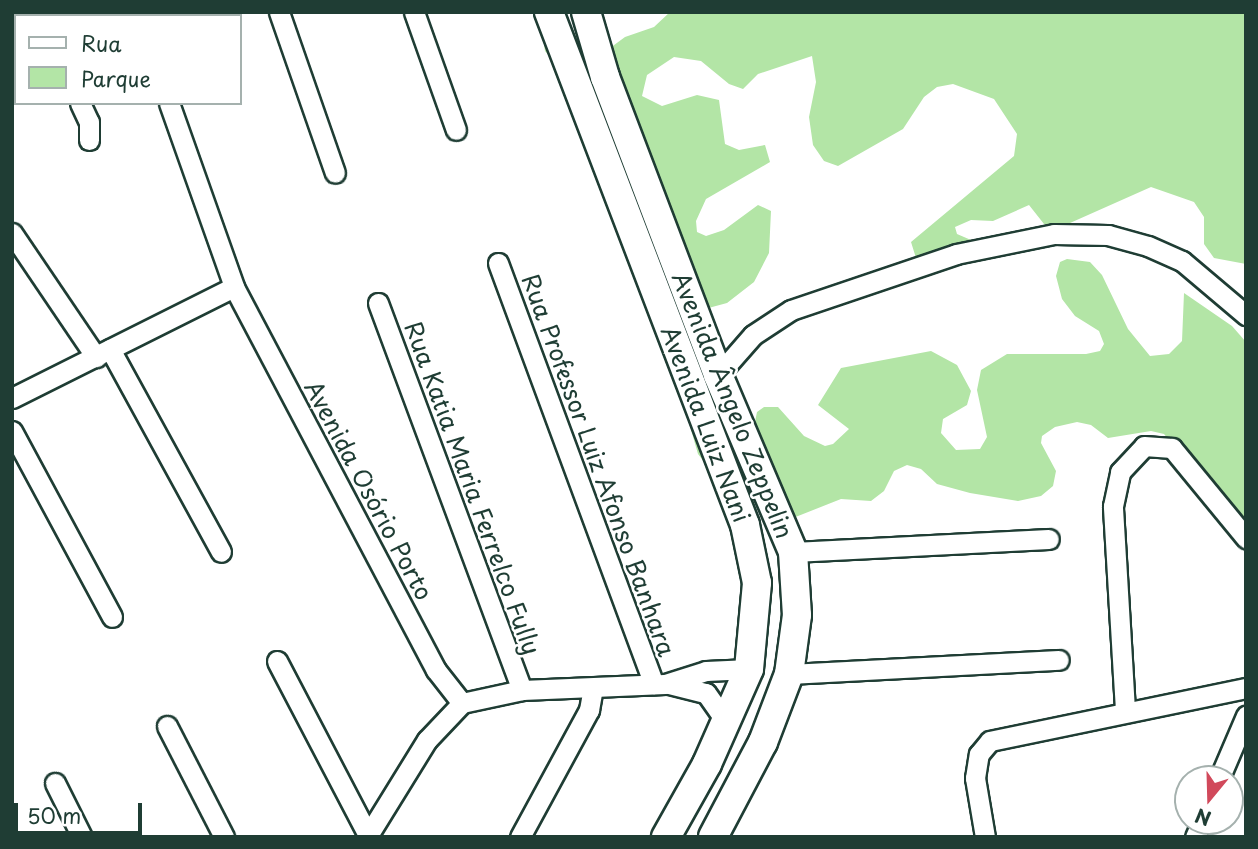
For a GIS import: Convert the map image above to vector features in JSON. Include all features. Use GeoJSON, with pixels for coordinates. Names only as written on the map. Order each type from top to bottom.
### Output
{"type":"FeatureCollection","features":[{"type":"Feature","properties":{"kind":"street"},"geometry":{"type":"LineString","coordinates":[[279,12],[335,173]]}},
{"type":"Feature","properties":{"kind":"street"},"geometry":{"type":"LineString","coordinates":[[414,12],[456,130]]}},
{"type":"Feature","properties":{"kind":"street","name":"Avenida Luiz Nani"},"geometry":{"type":"LineString","coordinates":[[549,12],[746,525],[757,583],[749,669],[727,723],[666,837]]}},
{"type":"Feature","properties":{"kind":"street","name":"Avenida Ângelo Zeppelin"},"geometry":{"type":"LineString","coordinates":[[586,12],[605,77],[718,375],[793,552],[797,615],[789,674],[763,742],[713,837]]}},
{"type":"Feature","properties":{"kind":"street"},"geometry":{"type":"LineString","coordinates":[[81,105],[89,122],[89,140]]}},
{"type":"Feature","properties":{"kind":"street","name":"Avenida Osório Porto"},"geometry":{"type":"LineString","coordinates":[[170,105],[234,288],[436,670],[462,703]]}},
{"type":"Feature","properties":{"kind":"street"},"geometry":{"type":"LineString","coordinates":[[12,233],[103,353],[221,552]]}},
{"type":"Feature","properties":{"kind":"street"},"geometry":{"type":"LineString","coordinates":[[718,375],[753,335],[791,310],[956,254],[1054,234],[1108,235],[1148,246],[1182,261],[1246,314]]}},
{"type":"Feature","properties":{"kind":"street","name":"Rua Professor Luiz Afonso Banhara"},"geometry":{"type":"LineString","coordinates":[[498,263],[659,684]]}},
{"type":"Feature","properties":{"kind":"street"},"geometry":{"type":"LineString","coordinates":[[12,398],[234,288]]}},
{"type":"Feature","properties":{"kind":"street","name":"Rua Katia Maria Ferrelco Fully"},"geometry":{"type":"LineString","coordinates":[[378,303],[522,690]]}},
{"type":"Feature","properties":{"kind":"street"},"geometry":{"type":"LineString","coordinates":[[12,431],[112,617]]}},
{"type":"Feature","properties":{"kind":"street"},"geometry":{"type":"LineString","coordinates":[[1125,710],[1113,506],[1120,472],[1144,446],[1172,448],[1246,538]]}},
{"type":"Feature","properties":{"kind":"street"},"geometry":{"type":"LineString","coordinates":[[793,552],[1049,539]]}},
{"type":"Feature","properties":{"kind":"street"},"geometry":{"type":"LineString","coordinates":[[789,674],[1059,660]]}},
{"type":"Feature","properties":{"kind":"street"},"geometry":{"type":"LineString","coordinates":[[277,661],[368,836]]}},
{"type":"Feature","properties":{"kind":"street"},"geometry":{"type":"LineString","coordinates":[[368,836],[427,740],[462,703],[522,690],[659,684],[717,670],[749,669]]}},
{"type":"Feature","properties":{"kind":"street"},"geometry":{"type":"LineString","coordinates":[[659,684],[706,693],[727,723]]}},
{"type":"Feature","properties":{"kind":"street"},"geometry":{"type":"LineString","coordinates":[[520,837],[589,710],[593,688]]}},
{"type":"Feature","properties":{"kind":"street"},"geometry":{"type":"LineString","coordinates":[[985,837],[975,778],[979,754],[990,741],[1125,710],[1246,688]]}},
{"type":"Feature","properties":{"kind":"street"},"geometry":{"type":"LineString","coordinates":[[1225,765],[1246,716]]}},
{"type":"Feature","properties":{"kind":"street"},"geometry":{"type":"LineString","coordinates":[[167,726],[224,837]]}},
{"type":"Feature","properties":{"kind":"street"},"geometry":{"type":"LineString","coordinates":[[55,783],[82,837]]}},
{"type":"Feature","properties":{"kind":"green space"},"geometry":{"type":"Polygon","coordinates":[[[539,12],[580,64],[587,65],[625,37],[654,27],[670,12],[1246,12],[1246,264],[1214,258],[1204,244],[1204,217],[1194,202],[1151,187],[1061,227],[1044,224],[1029,205],[993,221],[971,220],[955,227],[957,234],[971,240],[1008,235],[916,258],[911,242],[1014,156],[1017,134],[994,99],[953,84],[937,87],[924,97],[903,129],[838,166],[824,161],[813,145],[809,117],[816,82],[812,56],[758,74],[743,89],[729,84],[701,61],[674,57],[647,75],[642,96],[662,106],[697,95],[719,100],[725,144],[739,150],[765,145],[770,162],[706,199],[696,221],[697,232],[706,236],[724,230],[758,205],[771,211],[769,253],[754,282],[727,303],[701,310],[674,278],[667,285],[687,346],[707,374],[733,433],[735,472],[715,476],[698,454],[681,395],[564,74],[545,51],[539,12]]]}},
{"type":"Feature","properties":{"kind":"green space"},"geometry":{"type":"Polygon","coordinates":[[[1067,259],[1090,262],[1102,275],[1128,329],[1150,356],[1169,354],[1182,341],[1184,293],[1232,326],[1246,342],[1246,534],[1164,434],[1151,431],[1108,438],[1091,425],[1077,422],[1055,427],[1042,436],[1041,443],[1056,471],[1053,486],[1041,496],[1018,501],[970,493],[937,484],[921,469],[907,465],[894,471],[884,491],[871,501],[841,499],[793,518],[751,441],[757,412],[764,407],[778,407],[804,436],[825,446],[833,444],[849,429],[818,405],[841,368],[931,351],[957,365],[971,391],[967,405],[943,419],[941,433],[956,450],[980,449],[987,437],[977,390],[981,370],[1007,354],[1086,354],[1100,351],[1104,344],[1099,331],[1075,316],[1062,299],[1056,276],[1060,262],[1067,259]]]}}]}
